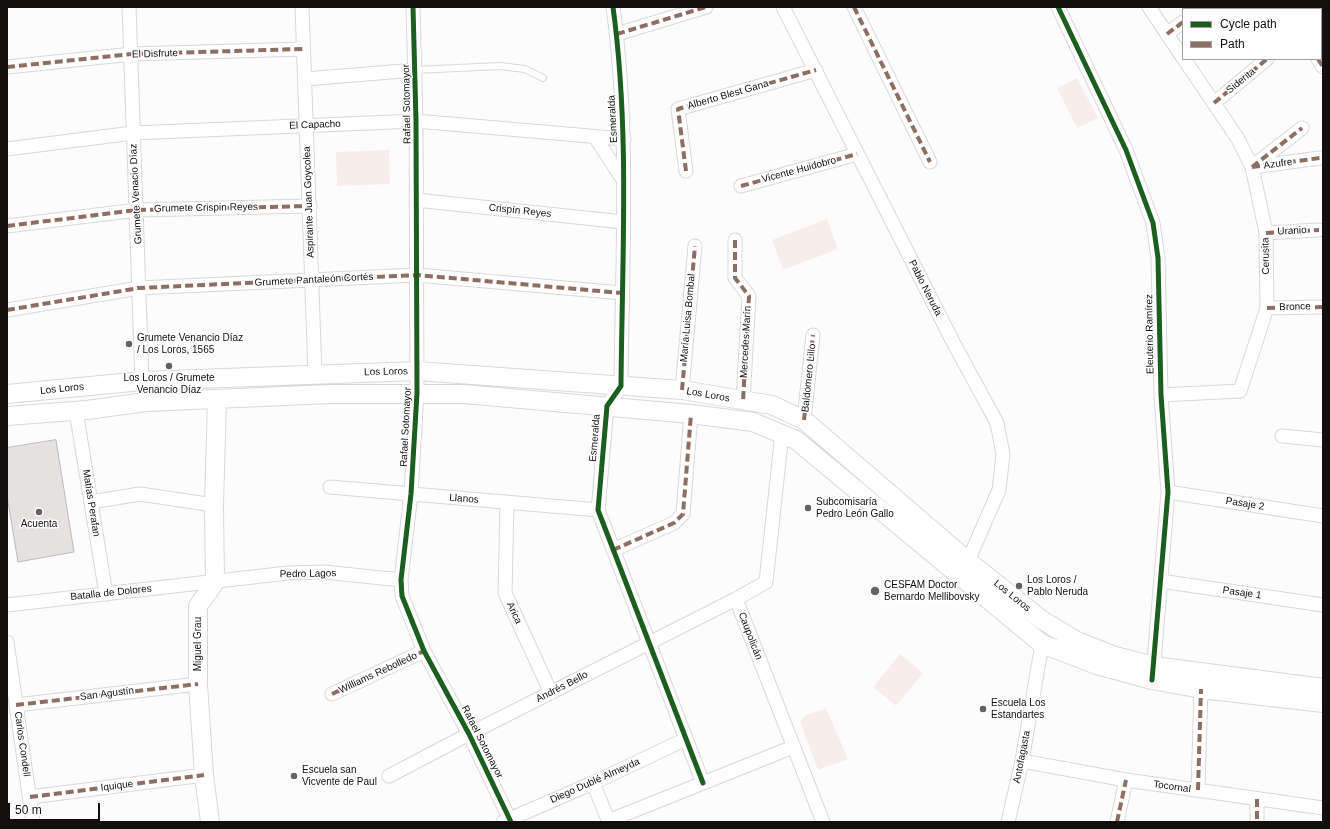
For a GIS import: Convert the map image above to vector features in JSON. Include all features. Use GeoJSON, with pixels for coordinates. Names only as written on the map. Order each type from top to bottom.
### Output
{"type":"FeatureCollection","features":[{"type":"Feature","properties":{"kind":"main road","name":"Los Loros"},"geometry":{"type":"LineString","coordinates":[[7,394],[142,381],[417,371],[682,390],[772,405],[804,420],[962,567],[1042,644],[1096,665],[1153,673],[1323,688]]}},
{"type":"Feature","properties":{"kind":"main road","name":"Los Loros"},"geometry":{"type":"LineString","coordinates":[[7,416],[76,411],[146,402],[330,394],[417,393],[464,394],[607,406],[753,422],[796,440],[962,567],[1059,631],[1095,650],[1121,658],[1153,673],[1201,689],[1323,703]]}},
{"type":"Feature","properties":{"kind":"main road"},"geometry":{"type":"LineString","coordinates":[[215,582],[214,505],[218,399]]}},
{"type":"Feature","properties":{"kind":"main road","name":"Miguel Grau"},"geometry":{"type":"LineString","coordinates":[[210,822],[204,775],[198,684],[198,606],[215,582]]}},
{"type":"Feature","properties":{"kind":"street","name":"Grumete Venacio Díaz"},"geometry":{"type":"LineString","coordinates":[[129,7],[132,54],[133,132],[140,288],[142,381]]}},
{"type":"Feature","properties":{"kind":"street","name":"Aspirante Juan Goycolea"},"geometry":{"type":"LineString","coordinates":[[302,7],[315,374]]}},
{"type":"Feature","properties":{"kind":"street","name":"Rafael Sotomayor"},"geometry":{"type":"LineString","coordinates":[[414,7],[417,393],[411,494],[401,580],[402,596],[424,651],[469,734],[508,821]]}},
{"type":"Feature","properties":{"kind":"street","name":"Esmeralda"},"geometry":{"type":"LineString","coordinates":[[613,7],[617,34],[624,139],[621,386],[607,406],[598,510],[703,783]]}},
{"type":"Feature","properties":{"kind":"street"},"geometry":{"type":"LineString","coordinates":[[617,34],[706,7]]}},
{"type":"Feature","properties":{"kind":"street","name":"Pablo Neruda"},"geometry":{"type":"LineString","coordinates":[[783,7],[953,342],[997,423],[1003,454],[998,490],[962,567]]}},
{"type":"Feature","properties":{"kind":"street"},"geometry":{"type":"LineString","coordinates":[[854,7],[930,162]]}},
{"type":"Feature","properties":{"kind":"street","name":"Eleuterio Ramírez"},"geometry":{"type":"LineString","coordinates":[[1058,7],[1126,150],[1153,223],[1158,258],[1161,395],[1168,492],[1153,673]]}},
{"type":"Feature","properties":{"kind":"street","name":"Cerusita"},"geometry":{"type":"LineString","coordinates":[[1149,7],[1182,56]]}},
{"type":"Feature","properties":{"kind":"street"},"geometry":{"type":"LineString","coordinates":[[1167,34],[1182,23]]}},
{"type":"Feature","properties":{"kind":"street","name":"El Disfrute"},"geometry":{"type":"LineString","coordinates":[[7,67],[132,54],[304,49]]}},
{"type":"Feature","properties":{"kind":"street","name":"Cerusita"},"geometry":{"type":"LineString","coordinates":[[1161,395],[1240,391],[1268,308],[1266,233],[1252,167],[1238,139],[1184,60]]}},
{"type":"Feature","properties":{"kind":"street","name":"Siderita"},"geometry":{"type":"LineString","coordinates":[[1214,103],[1267,60]]}},
{"type":"Feature","properties":{"kind":"street"},"geometry":{"type":"LineString","coordinates":[[305,79],[415,70]]}},
{"type":"Feature","properties":{"kind":"street","name":"Alberto Blest Gana"},"geometry":{"type":"LineString","coordinates":[[686,171],[678,109],[816,70]]}},
{"type":"Feature","properties":{"kind":"street","name":"El Capacho"},"geometry":{"type":"LineString","coordinates":[[7,149],[133,132],[416,121],[624,139]]}},
{"type":"Feature","properties":{"kind":"street","name":"Azufre"},"geometry":{"type":"LineString","coordinates":[[1252,167],[1302,128]]}},
{"type":"Feature","properties":{"kind":"street"},"geometry":{"type":"LineString","coordinates":[[595,137],[623,181]]}},
{"type":"Feature","properties":{"kind":"street","name":"Vicente Huidobro"},"geometry":{"type":"LineString","coordinates":[[741,186],[857,154]]}},
{"type":"Feature","properties":{"kind":"street","name":"Azufre"},"geometry":{"type":"LineString","coordinates":[[1252,167],[1320,158]]}},
{"type":"Feature","properties":{"kind":"street","name":"Crispín Reyes"},"geometry":{"type":"LineString","coordinates":[[416,200],[623,222]]}},
{"type":"Feature","properties":{"kind":"street","name":"Grumete Crispin Reyes"},"geometry":{"type":"LineString","coordinates":[[7,226],[137,210],[310,206]]}},
{"type":"Feature","properties":{"kind":"street","name":"Uranio"},"geometry":{"type":"LineString","coordinates":[[1266,233],[1319,230]]}},
{"type":"Feature","properties":{"kind":"street","name":"Mercedes Marín"},"geometry":{"type":"LineString","coordinates":[[734,240],[735,278],[749,296],[743,401]]}},
{"type":"Feature","properties":{"kind":"street","name":"María Luisa Bombal"},"geometry":{"type":"LineString","coordinates":[[682,390],[695,246]]}},
{"type":"Feature","properties":{"kind":"street","name":"Grumete Pantaleón Cortés"},"geometry":{"type":"LineString","coordinates":[[7,310],[140,288],[416,275],[622,293]]}},
{"type":"Feature","properties":{"kind":"street","name":"Bronce"},"geometry":{"type":"LineString","coordinates":[[1268,308],[1323,307]]}},
{"type":"Feature","properties":{"kind":"street","name":"Baldomero Lillo"},"geometry":{"type":"LineString","coordinates":[[804,420],[813,335]]}},
{"type":"Feature","properties":{"kind":"street","name":"Matías Perafan"},"geometry":{"type":"LineString","coordinates":[[76,411],[106,594]]}},
{"type":"Feature","properties":{"kind":"street"},"geometry":{"type":"LineString","coordinates":[[613,550],[674,523],[683,514],[691,414]]}},
{"type":"Feature","properties":{"kind":"street","name":"Caupolicán"},"geometry":{"type":"LineString","coordinates":[[782,434],[766,582],[736,599],[823,822]]}},
{"type":"Feature","properties":{"kind":"street"},"geometry":{"type":"LineString","coordinates":[[1282,436],[1323,440]]}},
{"type":"Feature","properties":{"kind":"street","name":"Llanos"},"geometry":{"type":"LineString","coordinates":[[330,487],[598,510]]}},
{"type":"Feature","properties":{"kind":"street","name":"Pasaje 2"},"geometry":{"type":"LineString","coordinates":[[1168,492],[1323,516]]}},
{"type":"Feature","properties":{"kind":"street"},"geometry":{"type":"LineString","coordinates":[[91,502],[140,494],[214,505]]}},
{"type":"Feature","properties":{"kind":"street","name":"Arica"},"geometry":{"type":"LineString","coordinates":[[507,503],[505,593],[551,693]]}},
{"type":"Feature","properties":{"kind":"street","name":"Pedro Lagos"},"geometry":{"type":"LineString","coordinates":[[215,582],[288,573],[324,572],[401,580]]}},
{"type":"Feature","properties":{"kind":"street","name":"Pasaje 1"},"geometry":{"type":"LineString","coordinates":[[1161,581],[1323,605]]}},
{"type":"Feature","properties":{"kind":"street","name":"Batalla de Dolores"},"geometry":{"type":"LineString","coordinates":[[7,605],[215,582]]}},
{"type":"Feature","properties":{"kind":"street","name":"Andrés Bello"},"geometry":{"type":"LineString","coordinates":[[390,776],[469,734],[736,599]]}},
{"type":"Feature","properties":{"kind":"street","name":"Carlos Condell"},"geometry":{"type":"LineString","coordinates":[[7,642],[33,822]]}},
{"type":"Feature","properties":{"kind":"street","name":"Antofagasta"},"geometry":{"type":"LineString","coordinates":[[1008,822],[1022,761],[1042,644]]}},
{"type":"Feature","properties":{"kind":"street","name":"Williams Rebolledo"},"geometry":{"type":"LineString","coordinates":[[332,694],[424,651]]}},
{"type":"Feature","properties":{"kind":"street","name":"San Agustín"},"geometry":{"type":"LineString","coordinates":[[16,705],[198,684]]}},
{"type":"Feature","properties":{"kind":"street"},"geometry":{"type":"LineString","coordinates":[[1198,790],[1201,689]]}},
{"type":"Feature","properties":{"kind":"street","name":"Diego Dublé Almeyda"},"geometry":{"type":"LineString","coordinates":[[508,821],[686,739]]}},
{"type":"Feature","properties":{"kind":"street"},"geometry":{"type":"LineString","coordinates":[[593,783],[608,822],[793,747]]}},
{"type":"Feature","properties":{"kind":"street","name":"Tocornal"},"geometry":{"type":"LineString","coordinates":[[1022,761],[1126,780],[1323,808]]}},
{"type":"Feature","properties":{"kind":"street","name":"Iquique"},"geometry":{"type":"LineString","coordinates":[[30,797],[204,775]]}},
{"type":"Feature","properties":{"kind":"street"},"geometry":{"type":"LineString","coordinates":[[1117,822],[1126,780]]}},
{"type":"Feature","properties":{"kind":"street"},"geometry":{"type":"LineString","coordinates":[[1257,799],[1257,822]]}},
{"type":"Feature","properties":{"kind":"lane"},"geometry":{"type":"LineString","coordinates":[[415,70],[500,66],[525,69],[543,78]]}},
{"type":"Feature","properties":{"kind":"shaded area"},"geometry":{"type":"Polygon","coordinates":[[[1077,78],[1098,118],[1077,128],[1057,88],[1077,78]]]}},
{"type":"Feature","properties":{"kind":"shaded area"},"geometry":{"type":"Polygon","coordinates":[[[389,150],[390,184],[337,186],[336,152],[389,150]]]}},
{"type":"Feature","properties":{"kind":"shaded area"},"geometry":{"type":"Polygon","coordinates":[[[827,219],[838,249],[783,270],[772,240],[827,219]]]}},
{"type":"Feature","properties":{"kind":"shaded area"},"geometry":{"type":"Polygon","coordinates":[[[900,654],[923,673],[896,706],[873,687],[900,654]]]}},
{"type":"Feature","properties":{"kind":"shaded area"},"geometry":{"type":"Polygon","coordinates":[[[826,708],[848,759],[818,770],[800,722],[805,716],[826,708]]]}},
{"type":"Feature","properties":{"kind":"building"},"geometry":{"type":"Polygon","coordinates":[[[56,440],[74,552],[18,562],[7,496],[7,448],[56,440]]]}},
{"type":"Feature","properties":{"kind":"marked path"},"geometry":{"type":"LineString","coordinates":[[617,34],[706,7]]}},
{"type":"Feature","properties":{"kind":"marked path"},"geometry":{"type":"LineString","coordinates":[[854,7],[930,162]]}},
{"type":"Feature","properties":{"kind":"marked path"},"geometry":{"type":"LineString","coordinates":[[1167,34],[1182,23]]}},
{"type":"Feature","properties":{"kind":"marked path"},"geometry":{"type":"LineString","coordinates":[[7,67],[132,54],[303,49]]}},
{"type":"Feature","properties":{"kind":"marked path"},"geometry":{"type":"LineString","coordinates":[[1214,103],[1266,60]]}},
{"type":"Feature","properties":{"kind":"marked path"},"geometry":{"type":"LineString","coordinates":[[1319,60],[1323,67]]}},
{"type":"Feature","properties":{"kind":"marked path"},"geometry":{"type":"LineString","coordinates":[[686,171],[678,109],[816,70]]}},
{"type":"Feature","properties":{"kind":"marked path"},"geometry":{"type":"LineString","coordinates":[[1252,167],[1302,128]]}},
{"type":"Feature","properties":{"kind":"marked path"},"geometry":{"type":"LineString","coordinates":[[741,186],[857,154]]}},
{"type":"Feature","properties":{"kind":"marked path"},"geometry":{"type":"LineString","coordinates":[[1252,167],[1320,158]]}},
{"type":"Feature","properties":{"kind":"marked path"},"geometry":{"type":"LineString","coordinates":[[7,226],[137,210],[310,206]]}},
{"type":"Feature","properties":{"kind":"marked path"},"geometry":{"type":"LineString","coordinates":[[1266,233],[1319,230]]}},
{"type":"Feature","properties":{"kind":"marked path"},"geometry":{"type":"LineString","coordinates":[[735,240],[735,278],[749,296],[743,401]]}},
{"type":"Feature","properties":{"kind":"marked path"},"geometry":{"type":"LineString","coordinates":[[682,390],[695,246]]}},
{"type":"Feature","properties":{"kind":"marked path"},"geometry":{"type":"LineString","coordinates":[[7,310],[139,288],[417,275],[622,293]]}},
{"type":"Feature","properties":{"kind":"marked path"},"geometry":{"type":"LineString","coordinates":[[1267,308],[1323,307]]}},
{"type":"Feature","properties":{"kind":"marked path"},"geometry":{"type":"LineString","coordinates":[[804,420],[813,335]]}},
{"type":"Feature","properties":{"kind":"marked path"},"geometry":{"type":"LineString","coordinates":[[613,550],[674,523],[683,514],[691,414]]}},
{"type":"Feature","properties":{"kind":"marked path"},"geometry":{"type":"LineString","coordinates":[[332,694],[424,651]]}},
{"type":"Feature","properties":{"kind":"marked path"},"geometry":{"type":"LineString","coordinates":[[16,705],[198,684]]}},
{"type":"Feature","properties":{"kind":"marked path"},"geometry":{"type":"LineString","coordinates":[[1198,790],[1201,689]]}},
{"type":"Feature","properties":{"kind":"marked path"},"geometry":{"type":"LineString","coordinates":[[30,797],[204,775]]}},
{"type":"Feature","properties":{"kind":"marked path"},"geometry":{"type":"LineString","coordinates":[[1117,822],[1126,780]]}},
{"type":"Feature","properties":{"kind":"marked path"},"geometry":{"type":"LineString","coordinates":[[1257,799],[1257,822]]}},
{"type":"Feature","properties":{"kind":"cycle path"},"geometry":{"type":"LineString","coordinates":[[413,7],[416,121],[417,393],[411,494],[401,580],[402,596],[424,651],[469,734],[511,822]]}},
{"type":"Feature","properties":{"kind":"cycle path"},"geometry":{"type":"LineString","coordinates":[[613,7],[622,101],[624,196],[621,386],[607,406],[598,510],[703,783]]}},
{"type":"Feature","properties":{"kind":"cycle path"},"geometry":{"type":"LineString","coordinates":[[1058,7],[1126,150],[1153,223],[1158,258],[1161,395],[1168,492],[1152,680]]}},
{"type":"Feature","properties":{"kind":"place","name":"Grumete Venancio Díaz / Los Loros, 1565"},"geometry":{"type":"Point","coordinates":[129,344]}},
{"type":"Feature","properties":{"kind":"place","name":"Los Loros / Grumete Venancio Díaz"},"geometry":{"type":"Point","coordinates":[169,366]}},
{"type":"Feature","properties":{"kind":"place","name":"Subcomisaría Pedro León Gallo"},"geometry":{"type":"Point","coordinates":[808,508]}},
{"type":"Feature","properties":{"kind":"place","name":"Acuenta"},"geometry":{"type":"Point","coordinates":[39,512]}},
{"type":"Feature","properties":{"kind":"place","name":"Los Loros / Pablo Neruda"},"geometry":{"type":"Point","coordinates":[1019,586]}},
{"type":"Feature","properties":{"kind":"place","name":"CESFAM Doctor Bernardo Mellibovsky"},"geometry":{"type":"Point","coordinates":[875,591]}},
{"type":"Feature","properties":{"kind":"place","name":"Escuela Los Estandartes"},"geometry":{"type":"Point","coordinates":[983,709]}},
{"type":"Feature","properties":{"kind":"place","name":"Escuela san Vicvente de Paul"},"geometry":{"type":"Point","coordinates":[294,776]}}]}
